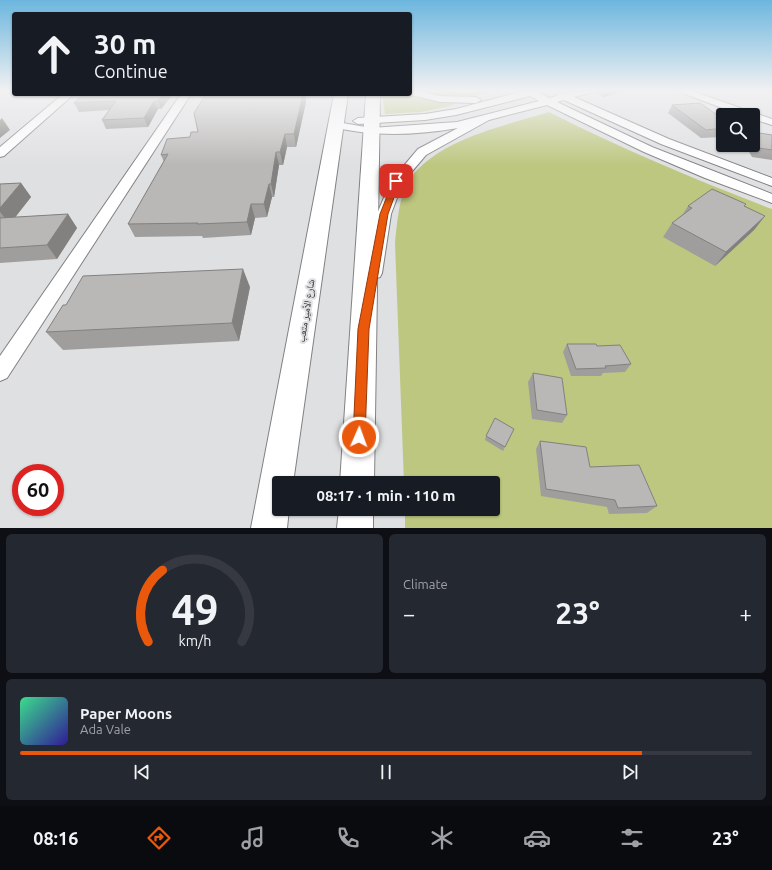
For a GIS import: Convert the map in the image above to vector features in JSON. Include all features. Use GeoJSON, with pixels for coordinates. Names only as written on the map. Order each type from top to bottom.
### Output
{"type":"FeatureCollection","features":[{"type":"Feature","properties":{"kind":"main road","name":"شارع الأمير متعب"},"geometry":{"type":"LineString","coordinates":[[270,528],[338,116]]}},
{"type":"Feature","properties":{"kind":"main road"},"geometry":{"type":"LineString","coordinates":[[357,476],[372,116]]}},
{"type":"Feature","properties":{"kind":"main road"},"geometry":{"type":"LineString","coordinates":[[355,528],[356,516]]}},
{"type":"Feature","properties":{"kind":"street"},"geometry":{"type":"LineString","coordinates":[[0,153],[44,116]]}},
{"type":"Feature","properties":{"kind":"street"},"geometry":{"type":"LineString","coordinates":[[0,372],[172,116]]}},
{"type":"Feature","properties":{"kind":"street"},"geometry":{"type":"LineString","coordinates":[[371,125],[433,116]]}},
{"type":"Feature","properties":{"kind":"street"},"geometry":{"type":"LineString","coordinates":[[363,329],[384,214],[396,181],[422,152],[460,127],[493,116]]}},
{"type":"Feature","properties":{"kind":"street"},"geometry":{"type":"LineString","coordinates":[[575,116],[610,133],[704,173],[772,199]]}},
{"type":"Feature","properties":{"kind":"street"},"geometry":{"type":"LineString","coordinates":[[604,116],[626,126],[716,162],[772,182]]}},
{"type":"Feature","properties":{"kind":"street"},"geometry":{"type":"LineString","coordinates":[[760,118],[772,122]]}},
{"type":"Feature","properties":{"kind":"street"},"geometry":{"type":"LineString","coordinates":[[337,125],[371,125],[416,129],[460,127]]}},
{"type":"Feature","properties":{"kind":"green space"},"geometry":{"type":"Polygon","coordinates":[[[537,116],[556,116],[659,164],[772,209],[772,528],[405,528],[405,516],[500,516],[500,476],[404,476],[395,243],[399,210],[403,194],[409,180],[421,166],[436,154],[473,136],[537,116]]]}},
{"type":"Feature","properties":{"kind":"building"},"geometry":{"type":"Polygon","coordinates":[[[105,116],[145,116],[144,118],[102,120],[105,116]]]}},
{"type":"Feature","properties":{"kind":"building"},"geometry":{"type":"Polygon","coordinates":[[[195,116],[298,116],[294,134],[285,134],[280,152],[276,152],[271,184],[269,184],[264,204],[251,204],[247,222],[128,224],[168,154],[161,155],[167,139],[190,137],[191,132],[198,132],[195,116]]]}},
{"type":"Feature","properties":{"kind":"building"},"geometry":{"type":"Polygon","coordinates":[[[686,116],[716,116],[716,129],[706,130],[686,116]]]}},
{"type":"Feature","properties":{"kind":"building"},"geometry":{"type":"Polygon","coordinates":[[[760,133],[772,135],[772,150],[760,148],[760,133]]]}},
{"type":"Feature","properties":{"kind":"building"},"geometry":{"type":"Polygon","coordinates":[[[21,183],[0,208],[0,184],[21,183]]]}},
{"type":"Feature","properties":{"kind":"building"},"geometry":{"type":"Polygon","coordinates":[[[712,189],[746,204],[744,206],[765,216],[726,252],[672,223],[692,208],[688,206],[712,189]]]}},
{"type":"Feature","properties":{"kind":"building"},"geometry":{"type":"Polygon","coordinates":[[[68,214],[47,245],[0,248],[0,218],[68,214]]]}},
{"type":"Feature","properties":{"kind":"building"},"geometry":{"type":"Polygon","coordinates":[[[243,269],[232,323],[46,332],[63,305],[66,305],[83,276],[243,269]]]}},
{"type":"Feature","properties":{"kind":"building"},"geometry":{"type":"Polygon","coordinates":[[[567,344],[596,344],[597,346],[620,345],[631,364],[605,366],[606,368],[576,369],[567,344]]]}},
{"type":"Feature","properties":{"kind":"building"},"geometry":{"type":"Polygon","coordinates":[[[533,373],[562,378],[567,415],[537,410],[533,373]]]}},
{"type":"Feature","properties":{"kind":"building"},"geometry":{"type":"Polygon","coordinates":[[[495,418],[514,429],[505,447],[486,436],[495,418]]]}},
{"type":"Feature","properties":{"kind":"building"},"geometry":{"type":"Polygon","coordinates":[[[540,441],[586,447],[590,467],[639,465],[657,506],[618,508],[615,500],[546,489],[540,441]]]}},
{"type":"Feature","properties":{"kind":"route"},"geometry":{"type":"LineString","coordinates":[[359,437],[363,329],[384,214],[396,181]]}}]}
